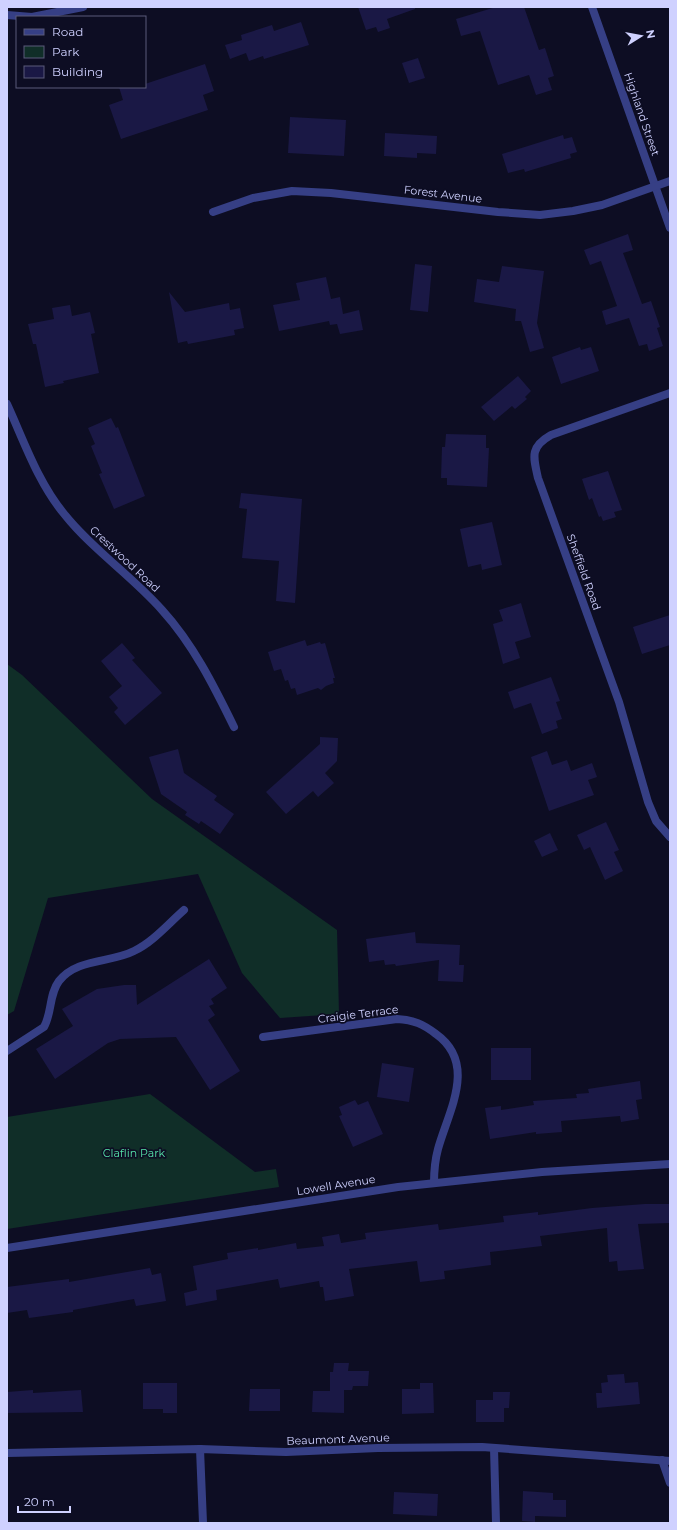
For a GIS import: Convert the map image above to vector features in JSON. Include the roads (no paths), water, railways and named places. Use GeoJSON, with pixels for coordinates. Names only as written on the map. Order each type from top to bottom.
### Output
{"type":"FeatureCollection","features":[{"type":"Feature","properties":{"kind":"street"},"geometry":{"type":"LineString","coordinates":[[37,16],[83,7]]}},
{"type":"Feature","properties":{"kind":"street","name":"Highland Street"},"geometry":{"type":"LineString","coordinates":[[592,7],[670,228]]}},
{"type":"Feature","properties":{"kind":"street"},"geometry":{"type":"LineString","coordinates":[[7,15],[20,16]]}},
{"type":"Feature","properties":{"kind":"street","name":"Forest Avenue"},"geometry":{"type":"LineString","coordinates":[[213,212],[253,198],[292,191],[331,193],[498,212],[540,215],[573,212],[602,205],[670,181]]}},
{"type":"Feature","properties":{"kind":"street","name":"Sheffield Road"},"geometry":{"type":"LineString","coordinates":[[670,393],[551,435],[540,442],[535,452],[538,478],[619,702],[648,802],[656,821],[670,837]]}},
{"type":"Feature","properties":{"kind":"street","name":"Crestwood Road"},"geometry":{"type":"LineString","coordinates":[[7,404],[39,473],[64,514],[85,537],[163,611],[204,670],[234,727]]}},
{"type":"Feature","properties":{"kind":"street"},"geometry":{"type":"LineString","coordinates":[[7,1051],[44,1027],[54,988],[61,979],[84,965],[125,955],[142,948],[184,910]]}},
{"type":"Feature","properties":{"kind":"street","name":"Craigie Terrace"},"geometry":{"type":"LineString","coordinates":[[263,1037],[397,1019],[411,1019],[420,1023],[441,1038],[453,1057],[457,1078],[457,1093],[438,1148],[434,1182]]}},
{"type":"Feature","properties":{"kind":"street","name":"Lowell Avenue"},"geometry":{"type":"LineString","coordinates":[[7,1248],[434,1182],[542,1172],[670,1164]]}},
{"type":"Feature","properties":{"kind":"street","name":"Beaumont Avenue"},"geometry":{"type":"LineString","coordinates":[[7,1453],[200,1449],[286,1452],[378,1448],[494,1448],[666,1461]]}},
{"type":"Feature","properties":{"kind":"street"},"geometry":{"type":"LineString","coordinates":[[494,1448],[496,1523]]}},
{"type":"Feature","properties":{"kind":"street"},"geometry":{"type":"LineString","coordinates":[[200,1449],[203,1523]]}},
{"type":"Feature","properties":{"kind":"street"},"geometry":{"type":"LineString","coordinates":[[666,1461],[670,1483]]}},
{"type":"Feature","properties":{"kind":"park label","name":"Claflin Park"},"geometry":{"type":"Point","coordinates":[134,1153]}}]}
